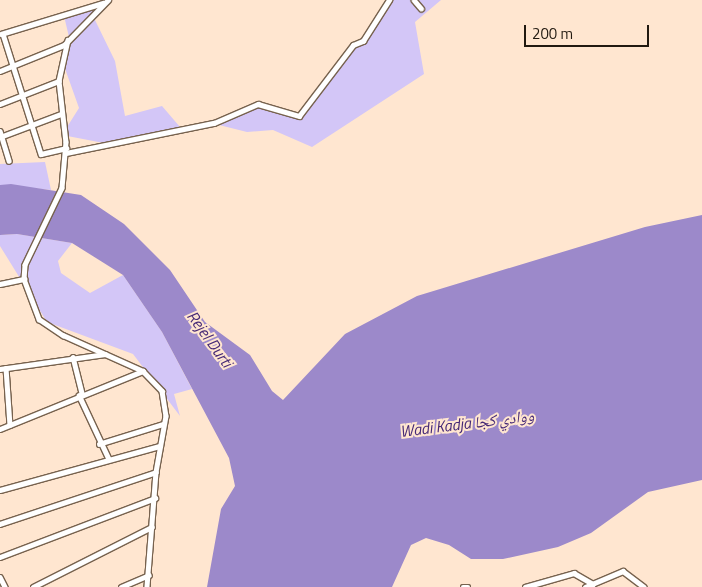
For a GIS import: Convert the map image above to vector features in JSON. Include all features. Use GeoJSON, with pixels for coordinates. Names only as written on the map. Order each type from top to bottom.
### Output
{"type":"FeatureCollection","features":[{"type":"Feature","properties":{"kind":"street"},"geometry":{"type":"LineString","coordinates":[[106,1],[1,34],[41,154],[214,123],[258,104],[298,116],[353,45],[363,41],[389,0]]}},
{"type":"Feature","properties":{"kind":"street"},"geometry":{"type":"LineString","coordinates":[[414,0],[421,8]]}},
{"type":"Feature","properties":{"kind":"street"},"geometry":{"type":"LineString","coordinates":[[0,71],[58,49],[106,1]]}},
{"type":"Feature","properties":{"kind":"street"},"geometry":{"type":"LineString","coordinates":[[68,40],[59,80],[66,151],[62,188],[25,265],[24,279],[39,319],[63,335],[143,371],[159,385],[165,399],[156,472],[147,587]]}},
{"type":"Feature","properties":{"kind":"street"},"geometry":{"type":"LineString","coordinates":[[0,104],[59,80]]}},
{"type":"Feature","properties":{"kind":"street"},"geometry":{"type":"LineString","coordinates":[[1,137],[61,114]]}},
{"type":"Feature","properties":{"kind":"street"},"geometry":{"type":"LineString","coordinates":[[0,131],[9,161]]}},
{"type":"Feature","properties":{"kind":"street"},"geometry":{"type":"LineString","coordinates":[[0,284],[24,279]]}},
{"type":"Feature","properties":{"kind":"street"},"geometry":{"type":"LineString","coordinates":[[0,369],[73,357],[106,354]]}},
{"type":"Feature","properties":{"kind":"street"},"geometry":{"type":"LineString","coordinates":[[73,357],[81,394],[99,444],[109,459]]}},
{"type":"Feature","properties":{"kind":"street"},"geometry":{"type":"LineString","coordinates":[[6,368],[10,425]]}},
{"type":"Feature","properties":{"kind":"street"},"geometry":{"type":"LineString","coordinates":[[0,429],[81,394],[143,371]]}},
{"type":"Feature","properties":{"kind":"street"},"geometry":{"type":"LineString","coordinates":[[99,444],[163,424]]}},
{"type":"Feature","properties":{"kind":"street"},"geometry":{"type":"LineString","coordinates":[[0,490],[160,446]]}},
{"type":"Feature","properties":{"kind":"street"},"geometry":{"type":"LineString","coordinates":[[0,524],[156,472]]}},
{"type":"Feature","properties":{"kind":"street"},"geometry":{"type":"LineString","coordinates":[[0,557],[155,498]]}},
{"type":"Feature","properties":{"kind":"street"},"geometry":{"type":"LineString","coordinates":[[33,587],[152,527]]}},
{"type":"Feature","properties":{"kind":"street"},"geometry":{"type":"LineString","coordinates":[[586,587],[623,571],[644,587]]}},
{"type":"Feature","properties":{"kind":"street"},"geometry":{"type":"LineString","coordinates":[[525,587],[574,573],[592,584]]}},
{"type":"Feature","properties":{"kind":"street"},"geometry":{"type":"LineString","coordinates":[[121,587],[149,575]]}},
{"type":"Feature","properties":{"kind":"street"},"geometry":{"type":"LineString","coordinates":[[0,577],[5,587]]}},
{"type":"Feature","properties":{"kind":"street"},"geometry":{"type":"LineString","coordinates":[[462,587],[468,587]]}},
{"type":"Feature","properties":{"kind":"shaded area"},"geometry":{"type":"Polygon","coordinates":[[[391,0],[441,0],[415,22],[424,74],[312,147],[273,130],[247,132],[215,124],[258,105],[299,117],[353,46],[363,41],[391,0]]]}},
{"type":"Feature","properties":{"kind":"shaded area"},"geometry":{"type":"Polygon","coordinates":[[[99,6],[69,37],[64,16],[99,6]]]}},
{"type":"Feature","properties":{"kind":"shaded area"},"geometry":{"type":"Polygon","coordinates":[[[94,18],[115,61],[125,116],[162,106],[180,127],[109,144],[62,135],[79,108],[63,63],[70,41],[94,18]]]}},
{"type":"Feature","properties":{"kind":"shaded area"},"geometry":{"type":"Polygon","coordinates":[[[45,162],[51,190],[0,185],[0,164],[45,162]]]}},
{"type":"Feature","properties":{"kind":"shaded area"},"geometry":{"type":"Polygon","coordinates":[[[17,234],[72,243],[58,261],[61,273],[90,293],[123,275],[162,332],[192,389],[174,394],[180,416],[133,354],[47,322],[0,246],[0,235],[17,234]]]}},
{"type":"Feature","properties":{"kind":"water"},"geometry":{"type":"Polygon","coordinates":[[[11,184],[81,195],[124,224],[170,270],[205,322],[250,355],[272,391],[283,400],[345,334],[417,296],[645,227],[702,215],[702,480],[648,492],[591,533],[558,547],[503,559],[471,559],[449,545],[426,538],[411,545],[392,587],[207,587],[221,509],[235,486],[229,458],[162,332],[123,275],[72,243],[17,234],[0,235],[0,185],[11,184]]]}},
{"type":"Feature","properties":{"kind":"water label","name":"Rejel Durti"},"geometry":{"type":"Point","coordinates":[210,339]}},
{"type":"Feature","properties":{"kind":"water label","name":"Wadi Kadja ووادي كجا"},"geometry":{"type":"Point","coordinates":[467,423]}}]}
